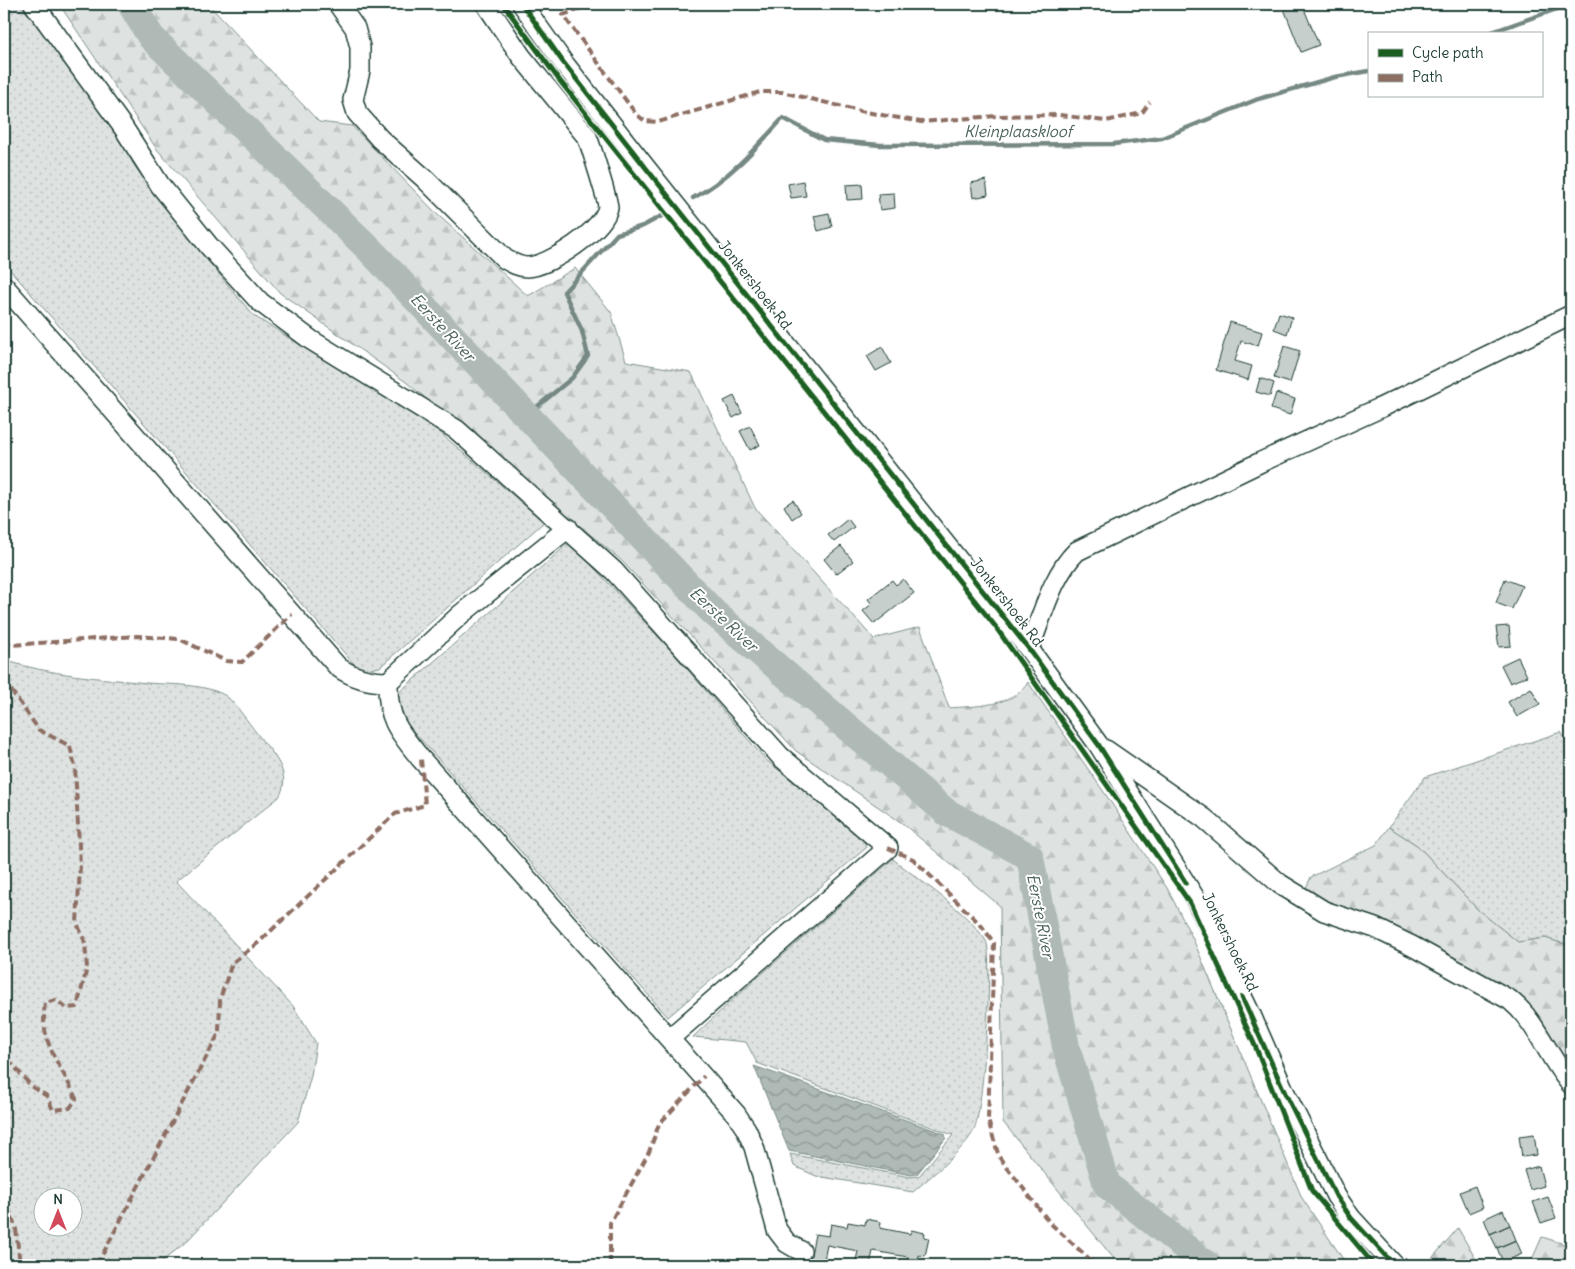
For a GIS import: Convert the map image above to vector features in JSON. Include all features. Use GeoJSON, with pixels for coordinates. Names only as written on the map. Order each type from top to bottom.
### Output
{"type":"FeatureCollection","features":[{"type":"Feature","properties":{"kind":"street"},"geometry":{"type":"LineString","coordinates":[[34,4],[123,126],[160,185],[209,246],[260,302],[276,316],[311,340],[457,430],[568,528],[627,585],[781,758],[888,848],[670,1038]]}},
{"type":"Feature","properties":{"kind":"street"},"geometry":{"type":"LineString","coordinates":[[338,4],[355,28],[360,47],[360,71],[353,100],[357,114],[380,139],[425,179],[505,259],[527,267],[551,260],[573,246],[602,221],[608,208],[606,196],[596,169],[592,146],[587,137],[520,56],[486,4]]}},
{"type":"Feature","properties":{"kind":"street","name":"Jonkershoek Rd"},"geometry":{"type":"LineString","coordinates":[[522,4],[563,62],[646,168],[1029,649],[1098,744],[1195,898],[1251,1015],[1285,1094],[1336,1196],[1351,1218],[1394,1265]]}},
{"type":"Feature","properties":{"kind":"street"},"geometry":{"type":"LineString","coordinates":[[4,286],[338,666],[349,675],[377,682],[388,682],[460,615],[568,528]]}},
{"type":"Feature","properties":{"kind":"street"},"geometry":{"type":"LineString","coordinates":[[1029,649],[1059,577],[1068,559],[1077,551],[1261,462],[1380,408],[1571,315]]}},
{"type":"Feature","properties":{"kind":"street"},"geometry":{"type":"LineString","coordinates":[[388,682],[389,712],[399,732],[670,1038],[746,1129],[754,1147],[777,1230],[787,1244],[801,1251]]}},
{"type":"Feature","properties":{"kind":"street"},"geometry":{"type":"LineString","coordinates":[[1098,744],[1204,818],[1280,884],[1324,910],[1375,928],[1397,939],[1510,1000],[1521,1009],[1533,1024],[1560,1072],[1571,1084]]}},
{"type":"Feature","properties":{"kind":"green space"},"geometry":{"type":"Polygon","coordinates":[[[4,4],[19,4],[54,44],[108,120],[136,168],[202,254],[254,316],[437,430],[544,522],[380,667],[360,671],[4,263],[6,228],[4,4]]]}},
{"type":"Feature","properties":{"kind":"green space"},"geometry":{"type":"Polygon","coordinates":[[[59,4],[208,4],[319,122],[352,126],[438,215],[528,296],[575,268],[611,312],[626,361],[691,372],[755,508],[874,639],[920,627],[949,708],[992,704],[1003,701],[1022,690],[1028,682],[1167,888],[1193,939],[1302,1198],[1347,1265],[1119,1265],[1003,1122],[1000,906],[902,823],[796,751],[621,560],[406,382],[280,293],[156,148],[59,4]]]}},
{"type":"Feature","properties":{"kind":"green space"},"geometry":{"type":"Polygon","coordinates":[[[570,542],[667,646],[766,760],[864,837],[866,848],[668,1017],[398,714],[397,694],[570,542]]]}},
{"type":"Feature","properties":{"kind":"green space"},"geometry":{"type":"Polygon","coordinates":[[[4,660],[74,675],[147,683],[187,685],[217,692],[226,696],[235,705],[276,758],[282,770],[284,783],[279,797],[176,881],[293,1006],[316,1043],[311,1076],[298,1122],[187,1241],[158,1265],[4,1265],[4,660]]]}},
{"type":"Feature","properties":{"kind":"green space"},"geometry":{"type":"Polygon","coordinates":[[[1561,732],[1571,749],[1571,890],[1569,913],[1571,946],[1545,938],[1518,942],[1479,911],[1418,846],[1389,827],[1425,777],[1561,732]]]}},
{"type":"Feature","properties":{"kind":"green space"},"geometry":{"type":"Polygon","coordinates":[[[1389,827],[1418,846],[1479,911],[1518,942],[1545,938],[1571,946],[1571,1072],[1539,1019],[1330,904],[1306,888],[1311,877],[1376,845],[1389,827]]]}},
{"type":"Feature","properties":{"kind":"green space"},"geometry":{"type":"Polygon","coordinates":[[[893,859],[943,897],[968,919],[986,941],[988,952],[989,974],[984,1066],[981,1095],[974,1130],[963,1146],[913,1192],[816,1176],[794,1166],[790,1154],[910,1177],[919,1176],[953,1135],[757,1063],[746,1042],[693,1037],[731,1001],[893,859]]]}},
{"type":"Feature","properties":{"kind":"green space"},"geometry":{"type":"Polygon","coordinates":[[[1458,1228],[1479,1265],[1432,1265],[1433,1257],[1458,1228]]]}},
{"type":"Feature","properties":{"kind":"green space"},"geometry":{"type":"Polygon","coordinates":[[[1542,1237],[1571,1246],[1571,1265],[1481,1265],[1530,1264],[1542,1237]]]}},
{"type":"Feature","properties":{"kind":"water"},"geometry":{"type":"Polygon","coordinates":[[[754,1066],[945,1134],[946,1138],[917,1174],[911,1175],[789,1151],[754,1066]]]}},
{"type":"Feature","properties":{"kind":"building"},"geometry":{"type":"Polygon","coordinates":[[[1282,4],[1302,4],[1319,45],[1301,52],[1282,4]]]}},
{"type":"Feature","properties":{"kind":"building"},"geometry":{"type":"Polygon","coordinates":[[[986,180],[988,195],[973,198],[971,183],[986,180]]]}},
{"type":"Feature","properties":{"kind":"building"},"geometry":{"type":"Polygon","coordinates":[[[803,181],[806,196],[791,198],[788,184],[803,181]]]}},
{"type":"Feature","properties":{"kind":"building"},"geometry":{"type":"Polygon","coordinates":[[[862,184],[863,199],[847,200],[846,185],[862,184]]]}},
{"type":"Feature","properties":{"kind":"building"},"geometry":{"type":"Polygon","coordinates":[[[894,193],[895,208],[880,210],[878,194],[894,193]]]}},
{"type":"Feature","properties":{"kind":"building"},"geometry":{"type":"Polygon","coordinates":[[[829,213],[832,227],[818,231],[814,216],[829,213]]]}},
{"type":"Feature","properties":{"kind":"building"},"geometry":{"type":"Polygon","coordinates":[[[1279,313],[1292,317],[1287,334],[1274,329],[1279,313]]]}},
{"type":"Feature","properties":{"kind":"building"},"geometry":{"type":"Polygon","coordinates":[[[1230,322],[1262,332],[1258,346],[1241,341],[1235,361],[1252,366],[1248,380],[1216,370],[1230,322]]]}},
{"type":"Feature","properties":{"kind":"building"},"geometry":{"type":"Polygon","coordinates":[[[1284,346],[1300,351],[1290,383],[1274,378],[1284,346]]]}},
{"type":"Feature","properties":{"kind":"building"},"geometry":{"type":"Polygon","coordinates":[[[882,347],[891,363],[876,371],[867,356],[882,347]]]}},
{"type":"Feature","properties":{"kind":"building"},"geometry":{"type":"Polygon","coordinates":[[[1260,378],[1274,383],[1270,396],[1256,392],[1260,378]]]}},
{"type":"Feature","properties":{"kind":"building"},"geometry":{"type":"Polygon","coordinates":[[[1276,393],[1295,399],[1290,415],[1271,409],[1276,393]]]}},
{"type":"Feature","properties":{"kind":"building"},"geometry":{"type":"Polygon","coordinates":[[[734,396],[742,413],[733,418],[724,401],[734,396]]]}},
{"type":"Feature","properties":{"kind":"building"},"geometry":{"type":"Polygon","coordinates":[[[750,426],[760,445],[750,450],[740,431],[750,426]]]}},
{"type":"Feature","properties":{"kind":"building"},"geometry":{"type":"Polygon","coordinates":[[[793,500],[801,513],[792,519],[784,506],[793,500]]]}},
{"type":"Feature","properties":{"kind":"building"},"geometry":{"type":"Polygon","coordinates":[[[848,519],[854,527],[834,542],[828,535],[848,519]]]}},
{"type":"Feature","properties":{"kind":"building"},"geometry":{"type":"Polygon","coordinates":[[[841,546],[853,561],[836,574],[824,559],[841,546]]]}},
{"type":"Feature","properties":{"kind":"building"},"geometry":{"type":"Polygon","coordinates":[[[903,579],[914,593],[874,624],[863,611],[872,604],[868,599],[892,580],[896,585],[903,579]]]}},
{"type":"Feature","properties":{"kind":"building"},"geometry":{"type":"Polygon","coordinates":[[[1505,579],[1522,586],[1512,609],[1496,603],[1505,579]]]}},
{"type":"Feature","properties":{"kind":"building"},"geometry":{"type":"Polygon","coordinates":[[[1509,626],[1511,646],[1499,647],[1496,627],[1509,626]]]}},
{"type":"Feature","properties":{"kind":"building"},"geometry":{"type":"Polygon","coordinates":[[[1518,657],[1527,676],[1510,683],[1501,665],[1518,657]]]}},
{"type":"Feature","properties":{"kind":"building"},"geometry":{"type":"Polygon","coordinates":[[[1531,688],[1540,704],[1517,717],[1508,702],[1531,688]]]}},
{"type":"Feature","properties":{"kind":"building"},"geometry":{"type":"Polygon","coordinates":[[[1534,1134],[1537,1155],[1522,1157],[1519,1136],[1534,1134]]]}},
{"type":"Feature","properties":{"kind":"building"},"geometry":{"type":"Polygon","coordinates":[[[1539,1166],[1544,1186],[1530,1190],[1524,1170],[1539,1166]]]}},
{"type":"Feature","properties":{"kind":"building"},"geometry":{"type":"Polygon","coordinates":[[[1475,1186],[1483,1207],[1469,1213],[1460,1192],[1475,1186]]]}},
{"type":"Feature","properties":{"kind":"building"},"geometry":{"type":"Polygon","coordinates":[[[1548,1197],[1556,1218],[1541,1223],[1533,1202],[1548,1197]]]}},
{"type":"Feature","properties":{"kind":"building"},"geometry":{"type":"Polygon","coordinates":[[[1503,1210],[1510,1225],[1490,1234],[1484,1219],[1503,1210]]]}},
{"type":"Feature","properties":{"kind":"building"},"geometry":{"type":"Polygon","coordinates":[[[866,1219],[881,1222],[880,1228],[910,1234],[911,1230],[925,1233],[924,1237],[929,1238],[925,1256],[919,1255],[917,1265],[906,1265],[908,1257],[873,1251],[870,1265],[855,1265],[858,1251],[827,1245],[823,1265],[809,1265],[815,1234],[829,1236],[831,1224],[847,1227],[848,1222],[865,1225],[866,1219]]]}},
{"type":"Feature","properties":{"kind":"building"},"geometry":{"type":"Polygon","coordinates":[[[1510,1225],[1516,1240],[1497,1248],[1490,1234],[1510,1225]]]}},
{"type":"Feature","properties":{"kind":"building"},"geometry":{"type":"Polygon","coordinates":[[[1516,1240],[1522,1254],[1503,1262],[1497,1248],[1516,1240]]]}},
{"type":"Feature","properties":{"kind":"waterway","name":"Eerste River"},"geometry":{"type":"LineString","coordinates":[[131,4],[151,37],[370,250],[713,612],[946,812],[1030,857],[1066,1047],[1107,1185],[1207,1265]]}},
{"type":"Feature","properties":{"kind":"waterway","name":"Kleinplaaskloof"},"geometry":{"type":"LineString","coordinates":[[1492,32],[1557,9],[1571,11]]}},
{"type":"Feature","properties":{"kind":"waterway","name":"Kleinplaaskloof"},"geometry":{"type":"LineString","coordinates":[[693,198],[730,172],[783,118],[824,140],[880,145],[1114,144],[1162,138],[1258,99],[1335,77],[1368,71]]}},
{"type":"Feature","properties":{"kind":"waterway","name":"Kleinplaaskloof"},"geometry":{"type":"LineString","coordinates":[[527,415],[572,378],[588,356],[582,331],[564,292],[617,234],[643,226],[669,212]]}},
{"type":"Feature","properties":{"kind":"marked path"},"geometry":{"type":"LineString","coordinates":[[592,4],[563,15],[636,114],[645,121],[658,122],[760,92],[782,92],[860,111],[921,122],[996,116],[1059,115],[1106,121],[1142,113],[1150,102]]}},
{"type":"Feature","properties":{"kind":"marked path"},"geometry":{"type":"LineString","coordinates":[[4,640],[11,645],[137,636],[179,639],[226,661],[242,662],[292,614]]}},
{"type":"Feature","properties":{"kind":"marked path"},"geometry":{"type":"LineString","coordinates":[[4,680],[39,730],[70,746],[75,767],[80,865],[77,923],[85,942],[87,968],[77,1007],[66,1008],[56,1000],[45,1003],[44,1018],[48,1042],[76,1099],[70,1108],[53,1110],[47,1096],[32,1087],[12,1064],[4,1058]]}},
{"type":"Feature","properties":{"kind":"marked path"},"geometry":{"type":"LineString","coordinates":[[97,1265],[219,1033],[220,999],[232,963],[258,943],[395,814],[425,805],[421,759]]}},
{"type":"Feature","properties":{"kind":"marked path"},"geometry":{"type":"LineString","coordinates":[[888,848],[913,859],[981,925],[994,943],[988,1120],[999,1157],[1050,1223],[1096,1265]]}},
{"type":"Feature","properties":{"kind":"marked path"},"geometry":{"type":"LineString","coordinates":[[610,1265],[610,1223],[649,1152],[659,1124],[704,1076]]}},
{"type":"Feature","properties":{"kind":"marked path"},"geometry":{"type":"LineString","coordinates":[[4,1194],[16,1229],[20,1265]]}},
{"type":"Feature","properties":{"kind":"cycle path"},"geometry":{"type":"LineString","coordinates":[[503,4],[560,81],[995,626],[1190,903],[1256,1048],[1312,1191],[1374,1265]]}},
{"type":"Feature","properties":{"kind":"cycle path"},"geometry":{"type":"LineString","coordinates":[[522,4],[563,62],[646,168],[1029,649],[1098,744],[1186,883]]}},
{"type":"Feature","properties":{"kind":"cycle path"},"geometry":{"type":"LineString","coordinates":[[1242,997],[1285,1093],[1336,1196],[1351,1218],[1394,1265]]}}]}
